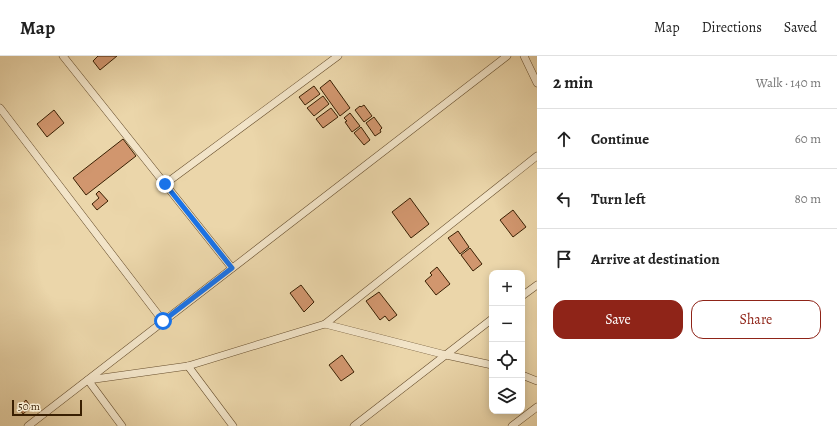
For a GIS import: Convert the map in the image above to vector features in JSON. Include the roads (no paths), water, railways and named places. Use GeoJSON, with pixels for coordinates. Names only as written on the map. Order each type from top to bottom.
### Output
{"type":"FeatureCollection","features":[{"type":"Feature","properties":{"kind":"street"},"geometry":{"type":"LineString","coordinates":[[63,56],[232,268]]}},
{"type":"Feature","properties":{"kind":"street"},"geometry":{"type":"LineString","coordinates":[[165,184],[338,56]]}},
{"type":"Feature","properties":{"kind":"street"},"geometry":{"type":"LineString","coordinates":[[28,426],[507,56]]}},
{"type":"Feature","properties":{"kind":"street"},"geometry":{"type":"LineString","coordinates":[[524,56],[537,83]]}},
{"type":"Feature","properties":{"kind":"street"},"geometry":{"type":"LineString","coordinates":[[0,108],[163,321]]}},
{"type":"Feature","properties":{"kind":"street"},"geometry":{"type":"LineString","coordinates":[[88,380],[188,366],[325,324],[537,156]]}},
{"type":"Feature","properties":{"kind":"street"},"geometry":{"type":"LineString","coordinates":[[525,294],[537,285]]}},
{"type":"Feature","properties":{"kind":"street"},"geometry":{"type":"LineString","coordinates":[[354,426],[489,322]]}},
{"type":"Feature","properties":{"kind":"street"},"geometry":{"type":"LineString","coordinates":[[325,324],[489,364]]}},
{"type":"Feature","properties":{"kind":"street"},"geometry":{"type":"LineString","coordinates":[[188,366],[233,426]]}},
{"type":"Feature","properties":{"kind":"street"},"geometry":{"type":"LineString","coordinates":[[525,376],[537,381]]}},
{"type":"Feature","properties":{"kind":"street"},"geometry":{"type":"LineString","coordinates":[[88,380],[122,426]]}},
{"type":"Feature","properties":{"kind":"street"},"geometry":{"type":"LineString","coordinates":[[512,426],[537,407]]}}]}
